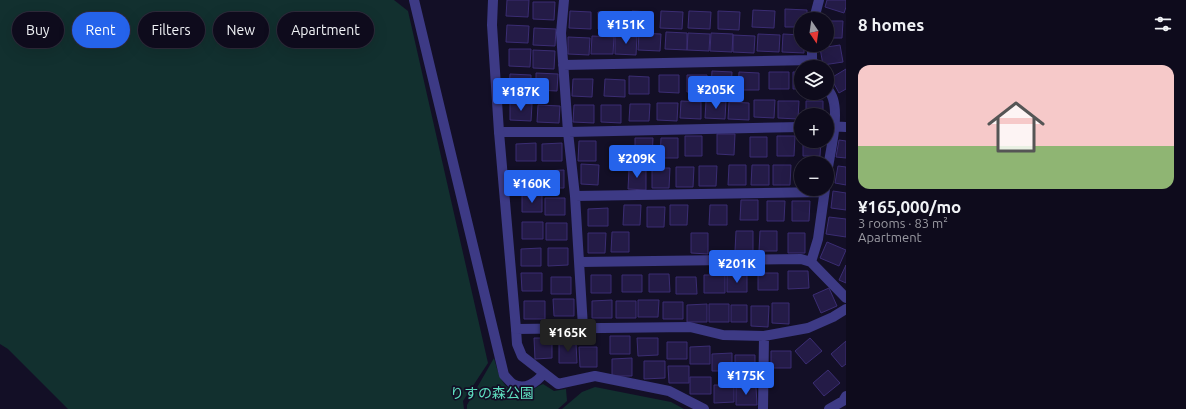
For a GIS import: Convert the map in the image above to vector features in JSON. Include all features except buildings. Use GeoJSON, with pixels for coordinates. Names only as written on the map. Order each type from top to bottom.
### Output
{"type":"FeatureCollection","features":[{"type":"Feature","properties":{"kind":"street"},"geometry":{"type":"LineString","coordinates":[[414,0],[504,375],[514,385],[526,386],[538,380],[544,373]]}},
{"type":"Feature","properties":{"kind":"street"},"geometry":{"type":"LineString","coordinates":[[493,0],[492,25],[499,132],[517,344],[522,356],[558,384],[595,376],[669,391],[704,409]]}},
{"type":"Feature","properties":{"kind":"street"},"geometry":{"type":"LineString","coordinates":[[564,0],[562,33],[563,65],[575,196],[583,328]]}},
{"type":"Feature","properties":{"kind":"street"},"geometry":{"type":"LineString","coordinates":[[816,12],[819,0]]}},
{"type":"Feature","properties":{"kind":"street"},"geometry":{"type":"LineString","coordinates":[[563,65],[794,64]]}},
{"type":"Feature","properties":{"kind":"street"},"geometry":{"type":"LineString","coordinates":[[833,100],[834,116]]}},
{"type":"Feature","properties":{"kind":"street"},"geometry":{"type":"LineString","coordinates":[[834,126],[846,127]]}},
{"type":"Feature","properties":{"kind":"street"},"geometry":{"type":"LineString","coordinates":[[499,132],[794,127]]}},
{"type":"Feature","properties":{"kind":"street"},"geometry":{"type":"LineString","coordinates":[[575,196],[794,191]]}},
{"type":"Feature","properties":{"kind":"street"},"geometry":{"type":"LineString","coordinates":[[811,262],[818,239],[823,196]]}},
{"type":"Feature","properties":{"kind":"street"},"geometry":{"type":"LineString","coordinates":[[580,262],[801,259],[811,262],[846,298]]}},
{"type":"Feature","properties":{"kind":"street"},"geometry":{"type":"LineString","coordinates":[[516,329],[690,327],[723,335],[764,336],[808,328],[833,317],[846,309]]}},
{"type":"Feature","properties":{"kind":"street"},"geometry":{"type":"LineString","coordinates":[[763,409],[764,336]]}},
{"type":"Feature","properties":{"kind":"street"},"geometry":{"type":"LineString","coordinates":[[829,409],[843,401],[846,396]]}},
{"type":"Feature","properties":{"kind":"green space"},"geometry":{"type":"Polygon","coordinates":[[[0,0],[394,0],[408,11],[488,363],[463,401],[464,409],[68,409],[8,349],[0,344],[0,0]]]}},
{"type":"Feature","properties":{"kind":"green space","name":"りすの森公園"},"geometry":{"type":"Polygon","coordinates":[[[494,358],[498,372],[504,384],[508,388],[520,392],[530,390],[543,384],[554,391],[566,389],[567,401],[558,409],[467,409],[467,405],[494,358]]]}},
{"type":"Feature","properties":{"kind":"green space"},"geometry":{"type":"Polygon","coordinates":[[[595,387],[671,402],[684,409],[562,409],[582,392],[595,387]]]}}]}
